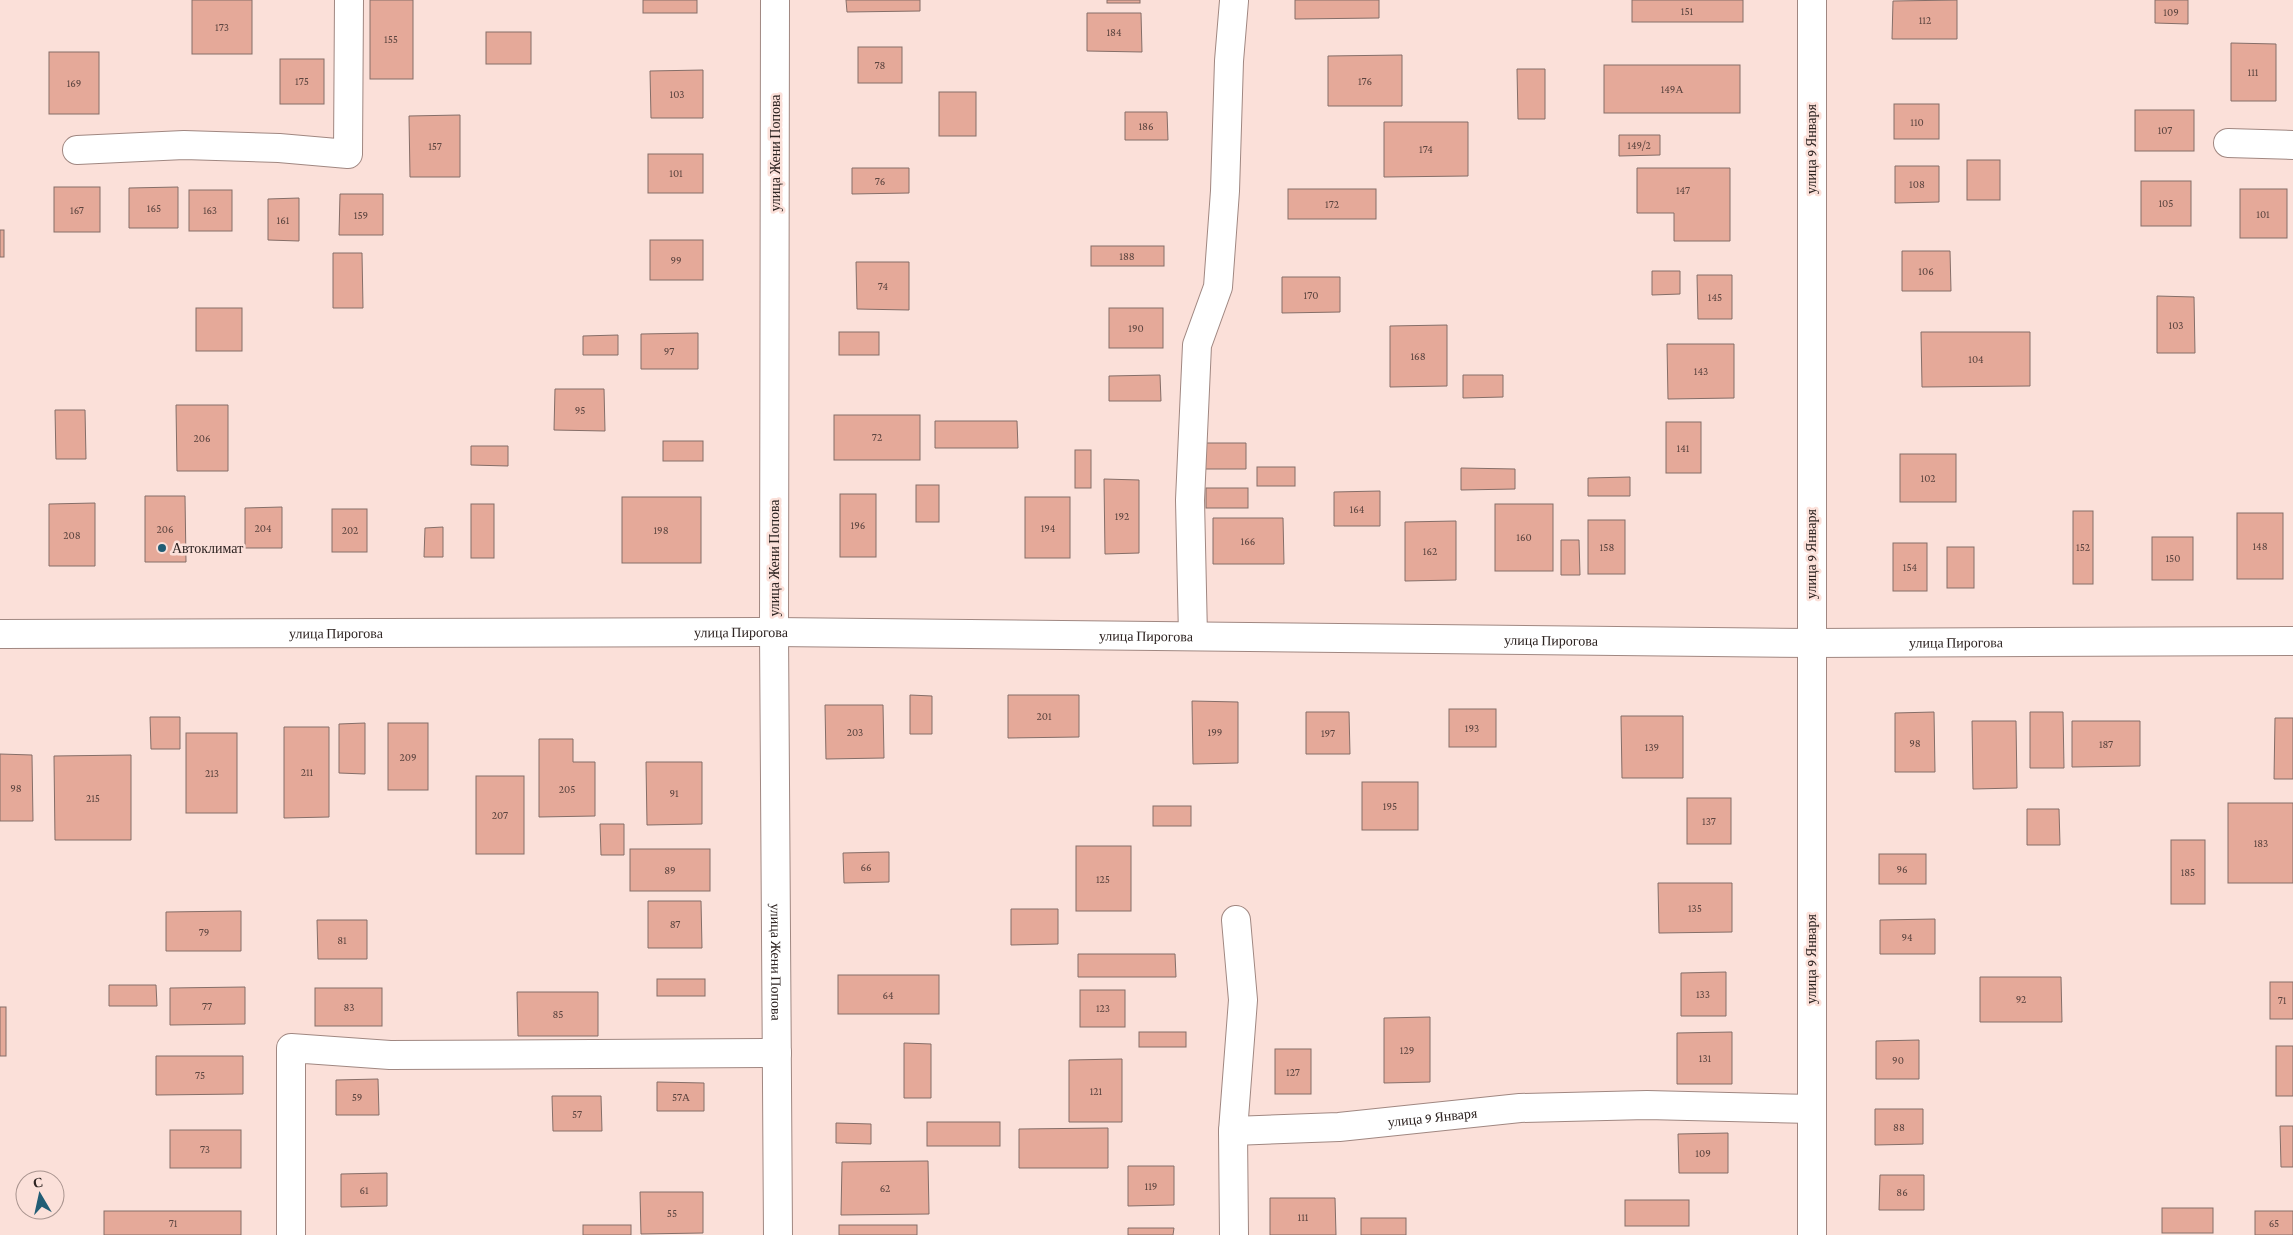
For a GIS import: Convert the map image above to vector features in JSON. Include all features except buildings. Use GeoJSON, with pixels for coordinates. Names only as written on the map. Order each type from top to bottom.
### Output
{"type":"FeatureCollection","features":[{"type":"Feature","properties":{"kind":"street"},"geometry":{"type":"LineString","coordinates":[[77,150],[184,145],[279,148],[348,154],[349,0]]}},
{"type":"Feature","properties":{"kind":"street","name":"улица Жени Попова"},"geometry":{"type":"LineString","coordinates":[[775,0],[774,632],[778,1235]]}},
{"type":"Feature","properties":{"kind":"street","name":"улица 9 Января"},"geometry":{"type":"LineString","coordinates":[[1812,0],[1812,1235]]}},
{"type":"Feature","properties":{"kind":"street"},"geometry":{"type":"LineString","coordinates":[[1193,636],[1190,500],[1197,345],[1218,287],[1226,191],[1229,62],[1234,1]]}},
{"type":"Feature","properties":{"kind":"street"},"geometry":{"type":"LineString","coordinates":[[2228,144],[2293,145]]}},
{"type":"Feature","properties":{"kind":"street","name":"улица Пирогова"},"geometry":{"type":"LineString","coordinates":[[0,634],[774,632],[1811,643],[2293,641]]}},
{"type":"Feature","properties":{"kind":"street"},"geometry":{"type":"LineString","coordinates":[[1234,1235],[1233,1131],[1242,1000],[1236,920]]}},
{"type":"Feature","properties":{"kind":"street"},"geometry":{"type":"LineString","coordinates":[[291,1235],[291,1048],[390,1055],[777,1054]]}},
{"type":"Feature","properties":{"kind":"street","name":"улица 9 Января"},"geometry":{"type":"LineString","coordinates":[[1233,1131],[1339,1127],[1520,1108],[1647,1105],[1812,1109]]}},
{"type":"Feature","properties":{"kind":"place","name":"Автоклимат"},"geometry":{"type":"Point","coordinates":[162,548]}}]}
